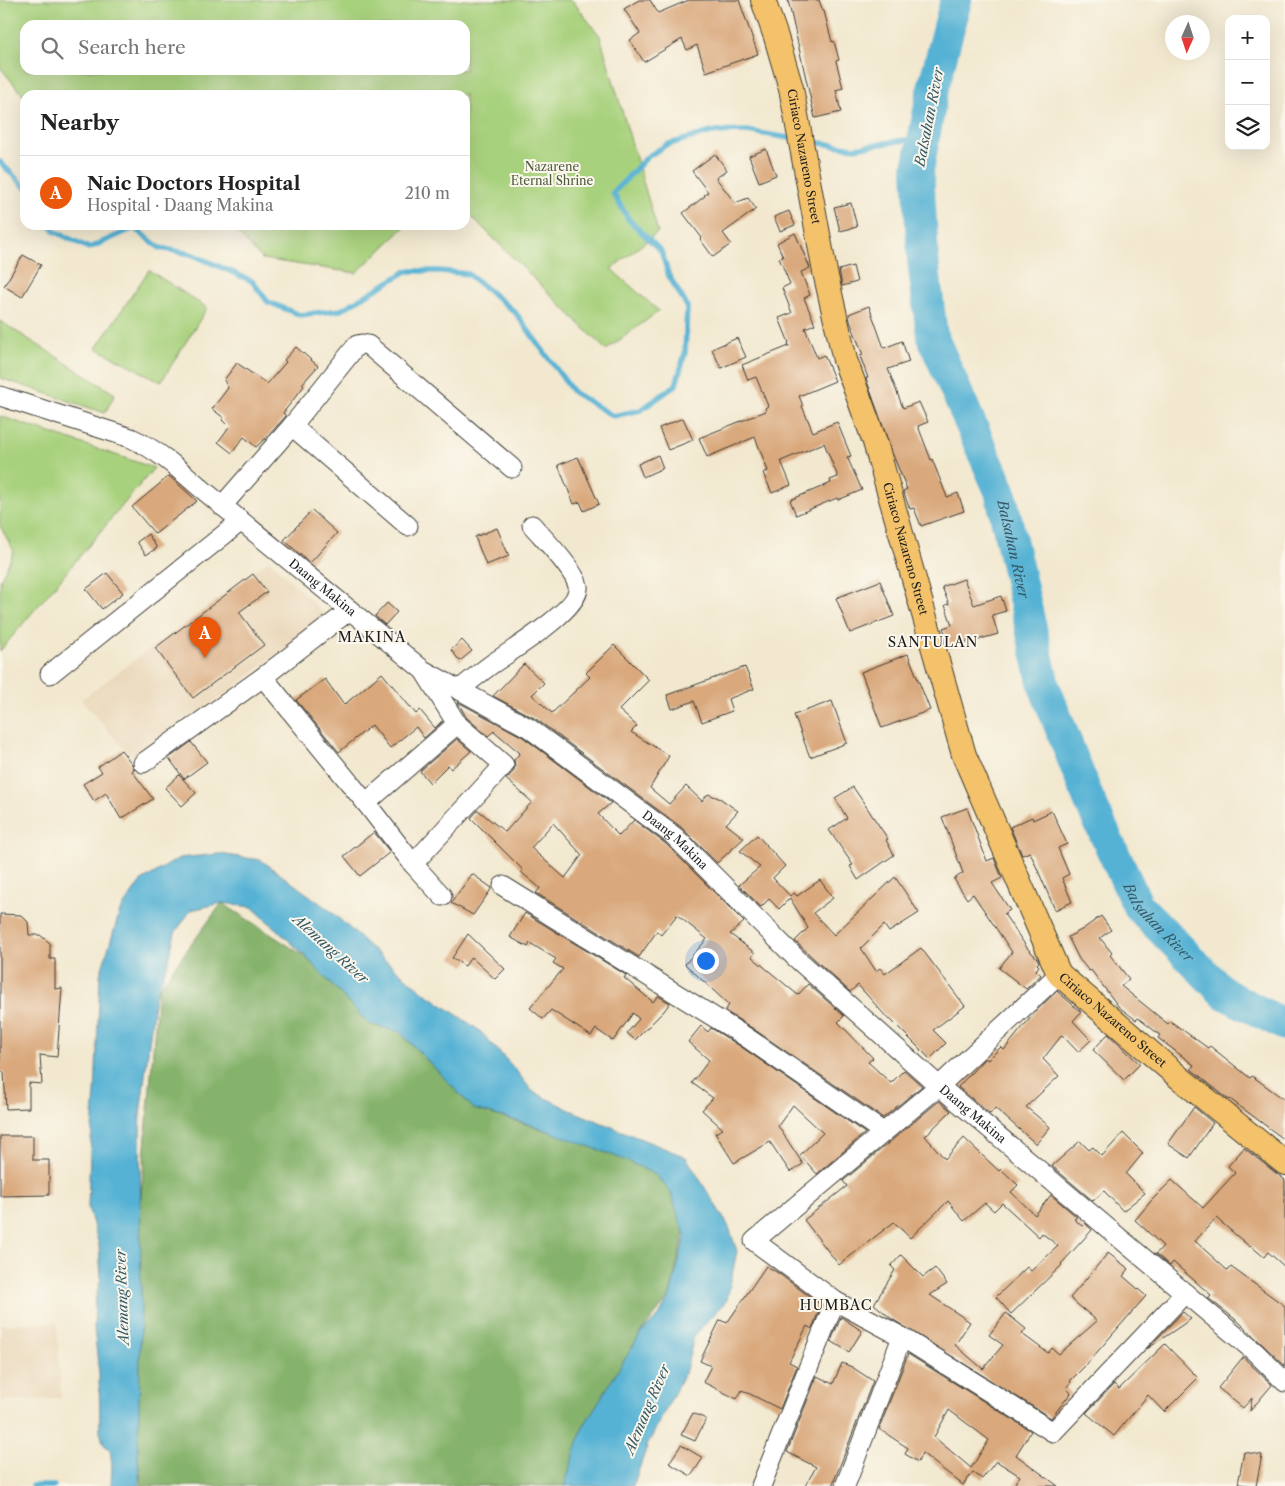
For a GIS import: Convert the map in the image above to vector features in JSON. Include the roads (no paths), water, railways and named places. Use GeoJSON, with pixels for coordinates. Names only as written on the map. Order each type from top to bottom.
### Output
{"type":"FeatureCollection","features":[{"type":"Feature","properties":{"kind":"main road","name":"Ciriaco Nazareno Street"},"geometry":{"type":"LineString","coordinates":[[763,0],[791,88],[825,272],[845,360],[874,442],[964,755],[1059,974],[1181,1080],[1285,1163]]}},
{"type":"Feature","properties":{"kind":"street"},"geometry":{"type":"LineString","coordinates":[[222,506],[292,426],[357,345],[362,344],[368,345],[512,468]]}},
{"type":"Feature","properties":{"kind":"street","name":"Daang Makina"},"geometry":{"type":"LineString","coordinates":[[0,396],[141,443],[170,461],[222,506],[423,670],[529,728],[674,836],[796,958],[939,1086],[1255,1352],[1285,1382]]}},
{"type":"Feature","properties":{"kind":"street"},"geometry":{"type":"LineString","coordinates":[[292,426],[408,526]]}},
{"type":"Feature","properties":{"kind":"street"},"geometry":{"type":"LineString","coordinates":[[50,674],[241,521]]}},
{"type":"Feature","properties":{"kind":"street"},"geometry":{"type":"LineString","coordinates":[[459,690],[538,632],[566,609],[574,601],[578,593],[578,585],[568,568],[532,525]]}},
{"type":"Feature","properties":{"kind":"street"},"geometry":{"type":"LineString","coordinates":[[143,763],[263,677],[350,610]]}},
{"type":"Feature","properties":{"kind":"street"},"geometry":{"type":"LineString","coordinates":[[413,864],[504,764],[457,724],[423,670]]}},
{"type":"Feature","properties":{"kind":"street"},"geometry":{"type":"LineString","coordinates":[[263,677],[366,803],[413,864],[442,896]]}},
{"type":"Feature","properties":{"kind":"street"},"geometry":{"type":"LineString","coordinates":[[366,803],[457,724]]}},
{"type":"Feature","properties":{"kind":"street"},"geometry":{"type":"LineString","coordinates":[[503,886],[746,1037],[883,1132]]}},
{"type":"Feature","properties":{"kind":"street"},"geometry":{"type":"LineString","coordinates":[[1059,974],[939,1086],[754,1241],[835,1301],[902,1337],[1053,1432],[1184,1293]]}},
{"type":"Feature","properties":{"kind":"street"},"geometry":{"type":"LineString","coordinates":[[761,1486],[835,1301]]}},
{"type":"Feature","properties":{"kind":"street"},"geometry":{"type":"LineString","coordinates":[[845,1486],[902,1337]]}},
{"type":"Feature","properties":{"kind":"water","name":"Alemang River"},"geometry":{"type":"Polygon","coordinates":[[[219,854],[261,860],[332,912],[380,956],[425,993],[479,1030],[532,1091],[570,1110],[686,1157],[729,1227],[737,1251],[727,1300],[694,1336],[686,1370],[648,1444],[633,1486],[564,1486],[583,1427],[641,1333],[659,1316],[670,1296],[685,1236],[671,1193],[656,1175],[625,1160],[535,1126],[474,1109],[400,1032],[369,1024],[299,950],[252,907],[222,903],[191,910],[175,933],[167,966],[155,996],[140,1115],[141,1306],[138,1459],[140,1486],[111,1486],[112,1464],[110,1449],[104,1445],[100,1432],[99,1373],[94,1328],[95,1300],[101,1278],[99,1245],[88,1207],[100,975],[120,911],[140,882],[179,858],[219,854]]]}},
{"type":"Feature","properties":{"kind":"waterway","name":"Balsahan River"},"geometry":{"type":"LineString","coordinates":[[956,0],[933,89],[918,169],[923,260],[932,336],[1000,491],[1044,686],[1089,800],[1138,906],[1225,994],[1285,1025]]}},
{"type":"Feature","properties":{"kind":"waterway"},"geometry":{"type":"LineString","coordinates":[[137,230],[160,248],[191,254],[252,281],[268,302],[300,315],[341,310],[407,271],[440,271],[468,274],[515,312],[573,392],[613,416],[641,410],[676,385],[685,353],[687,306],[669,276],[661,251],[629,220],[613,193],[647,157],[666,145],[711,132],[747,131],[795,139]]}},
{"type":"Feature","properties":{"kind":"waterway"},"geometry":{"type":"LineString","coordinates":[[806,141],[855,148],[924,137]]}},
{"type":"Feature","properties":{"kind":"waterway"},"geometry":{"type":"LineString","coordinates":[[0,162],[20,182]]}},
{"type":"Feature","properties":{"kind":"waterway"},"geometry":{"type":"LineString","coordinates":[[54,230],[89,248],[130,230]]}},
{"type":"Feature","properties":{"kind":"waterway"},"geometry":{"type":"LineString","coordinates":[[32,1486],[54,1486]]}},
{"type":"Feature","properties":{"kind":"place","name":"Naic Doctors Hospital"},"geometry":{"type":"Point","coordinates":[205,658]}},
{"type":"Feature","properties":{"kind":"district","name":"MAKINA"},"geometry":{"type":"Point","coordinates":[372,637]}},
{"type":"Feature","properties":{"kind":"district","name":"SANTULAN"},"geometry":{"type":"Point","coordinates":[933,642]}},
{"type":"Feature","properties":{"kind":"district","name":"HUMBAC"},"geometry":{"type":"Point","coordinates":[836,1305]}},
{"type":"Feature","properties":{"kind":"park label","name":"Nazarene Eternal Shrine"},"geometry":{"type":"Point","coordinates":[552,174]}}]}
